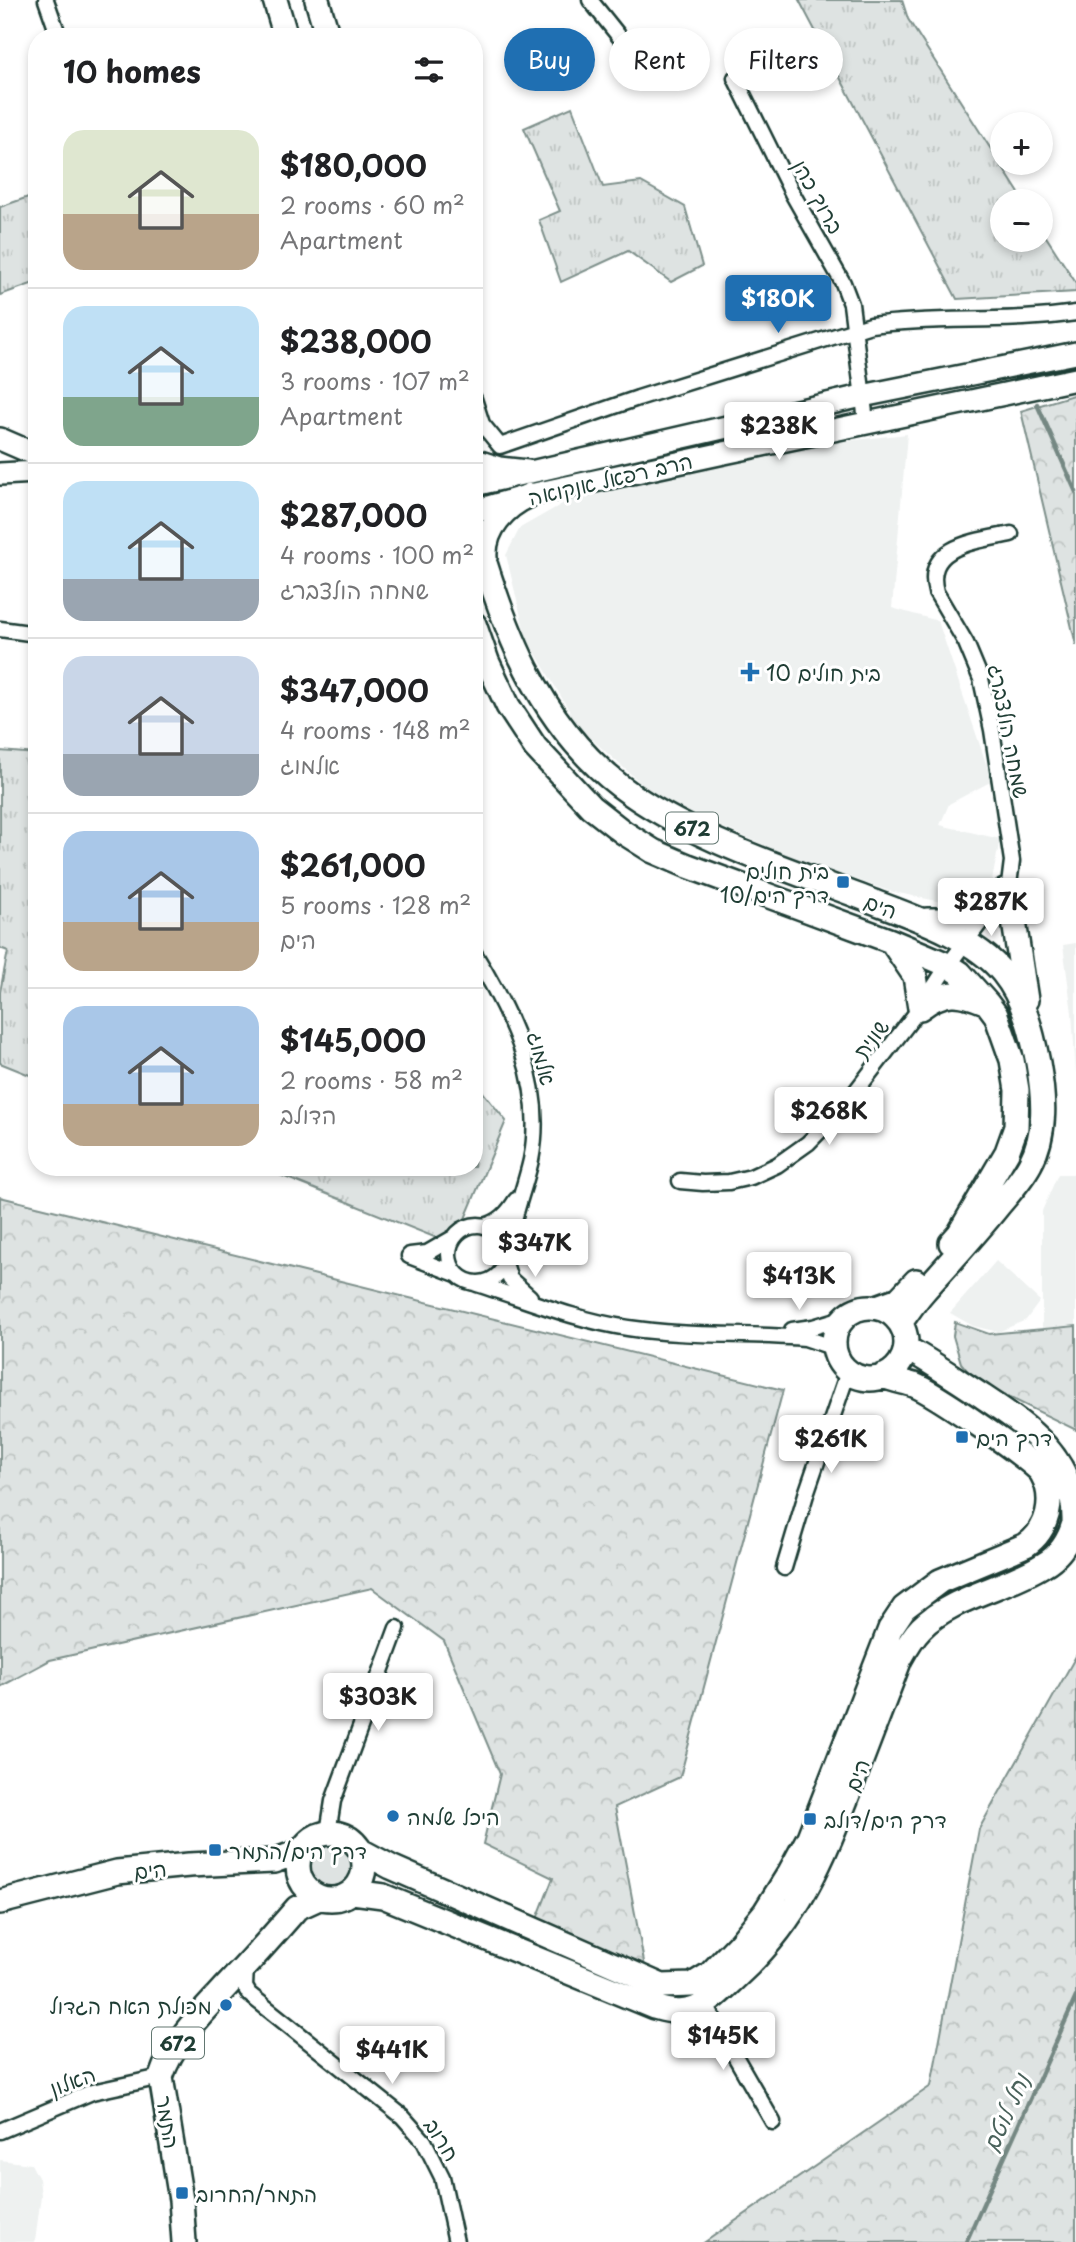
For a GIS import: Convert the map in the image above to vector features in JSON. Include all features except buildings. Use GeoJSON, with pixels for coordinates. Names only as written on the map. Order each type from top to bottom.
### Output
{"type":"FeatureCollection","features":[{"type":"Feature","properties":{"kind":"main road"},"geometry":{"type":"LineString","coordinates":[[275,0],[283,28]]}},
{"type":"Feature","properties":{"kind":"main road"},"geometry":{"type":"LineString","coordinates":[[317,0],[325,28]]}},
{"type":"Feature","properties":{"kind":"main road"},"geometry":{"type":"LineString","coordinates":[[483,464],[499,469],[527,472]]}},
{"type":"Feature","properties":{"kind":"main road"},"geometry":{"type":"LineString","coordinates":[[486,569],[485,550],[494,525],[507,508],[530,495]]}},
{"type":"Feature","properties":{"kind":"main road","name":"הים"},"geometry":{"type":"LineString","coordinates":[[483,558],[510,638],[527,674],[544,701],[592,761],[621,786],[668,817],[746,852],[904,914],[965,943],[1003,972],[1028,1021],[1035,1044],[1042,1095],[1042,1128],[1036,1151],[1020,1180],[967,1245],[910,1307],[900,1323]]}},
{"type":"Feature","properties":{"kind":"main road","name":"הים"},"geometry":{"type":"LineString","coordinates":[[483,650],[508,706],[535,747],[591,807],[624,832],[653,851],[688,866],[891,941],[948,965],[960,973],[988,1003],[996,1016],[1012,1060],[1018,1110],[1013,1140],[959,1234],[899,1299],[877,1307]]}},
{"type":"Feature","properties":{"kind":"main road"},"geometry":{"type":"LineString","coordinates":[[1005,891],[1012,908],[1028,1021]]}},
{"type":"Feature","properties":{"kind":"main road"},"geometry":{"type":"LineString","coordinates":[[904,914],[943,922],[989,912]]}},
{"type":"Feature","properties":{"kind":"main road"},"geometry":{"type":"LineString","coordinates":[[891,941],[915,976],[920,1008],[934,998],[953,993],[988,1003]]}},
{"type":"Feature","properties":{"kind":"main road"},"geometry":{"type":"LineString","coordinates":[[877,1307],[890,1313],[900,1323],[905,1333],[906,1348],[896,1368],[883,1377],[869,1379],[848,1372],[835,1351],[835,1335],[843,1318],[859,1309],[877,1307]]}},
{"type":"Feature","properties":{"kind":"main road","name":"הים"},"geometry":{"type":"LineString","coordinates":[[705,2004],[758,1957],[788,1919],[812,1881],[829,1844],[900,1659],[919,1629],[947,1609],[1046,1564],[1061,1550],[1071,1533],[1076,1516],[1076,1495],[1071,1476],[1053,1447],[1032,1429],[929,1360],[906,1348]]}},
{"type":"Feature","properties":{"kind":"main road","name":"הים"},"geometry":{"type":"LineString","coordinates":[[361,1851],[390,1867],[662,1986],[692,1985],[710,1974],[765,1912],[797,1860],[809,1837],[890,1629],[904,1608],[940,1581],[1026,1545],[1036,1538],[1045,1524],[1049,1509],[1047,1490],[1042,1474],[1027,1458],[925,1391],[883,1377]]}},
{"type":"Feature","properties":{"kind":"main road"},"geometry":{"type":"LineString","coordinates":[[319,1898],[310,1893],[299,1878],[297,1868],[301,1851],[312,1838],[328,1833],[347,1837],[361,1851],[364,1868],[359,1885],[353,1892]]}},
{"type":"Feature","properties":{"kind":"main road","name":"הים"},"geometry":{"type":"LineString","coordinates":[[0,1902],[117,1872],[274,1861],[301,1851]]}},
{"type":"Feature","properties":{"kind":"main road","name":"672"},"geometry":{"type":"LineString","coordinates":[[319,1898],[337,1899],[353,1892],[383,1896],[654,2007],[689,2011],[705,2004]]}},
{"type":"Feature","properties":{"kind":"main road","name":"התמר"},"geometry":{"type":"LineString","coordinates":[[184,2242],[181,2200],[161,2077],[172,2051],[191,2025],[297,1908],[319,1898]]}},
{"type":"Feature","properties":{"kind":"street"},"geometry":{"type":"LineString","coordinates":[[46,0],[56,28]]}},
{"type":"Feature","properties":{"kind":"street"},"geometry":{"type":"LineString","coordinates":[[590,0],[612,28]]}},
{"type":"Feature","properties":{"kind":"street","name":"ברוך כהן"},"geometry":{"type":"LineString","coordinates":[[741,91],[792,193],[843,283],[851,304],[866,421]]}},
{"type":"Feature","properties":{"kind":"street"},"geometry":{"type":"LineString","coordinates":[[483,426],[500,446],[638,398],[855,329],[905,320],[1034,318],[1076,313]]}},
{"type":"Feature","properties":{"kind":"street","name":"הרב רפאל אנקואה"},"geometry":{"type":"LineString","coordinates":[[483,483],[862,396],[1076,353]]}},
{"type":"Feature","properties":{"kind":"street","name":"הרב רפאל אנקואה"},"geometry":{"type":"LineString","coordinates":[[483,508],[530,495],[866,421],[1076,379]]}},
{"type":"Feature","properties":{"kind":"street"},"geometry":{"type":"LineString","coordinates":[[0,463],[0,441],[28,452]]}},
{"type":"Feature","properties":{"kind":"street"},"geometry":{"type":"LineString","coordinates":[[0,474],[28,472]]}},
{"type":"Feature","properties":{"kind":"street","name":"שמחה הולצברג"},"geometry":{"type":"LineString","coordinates":[[965,943],[1005,891],[1011,879],[1012,861],[992,730],[981,679],[966,643],[936,593],[934,585],[937,563],[943,555],[973,541],[1011,534]]}},
{"type":"Feature","properties":{"kind":"street"},"geometry":{"type":"LineString","coordinates":[[0,629],[28,633]]}},
{"type":"Feature","properties":{"kind":"street","name":"שונית"},"geometry":{"type":"LineString","coordinates":[[680,1181],[716,1182],[751,1177],[777,1165],[808,1143],[846,1104],[920,1008],[965,943]]}},
{"type":"Feature","properties":{"kind":"street","name":"אלמוג"},"geometry":{"type":"LineString","coordinates":[[483,969],[519,1040],[528,1070],[535,1118],[530,1162],[509,1236],[506,1258]]}},
{"type":"Feature","properties":{"kind":"street","name":"אלמוג"},"geometry":{"type":"LineString","coordinates":[[484,1226],[501,1219],[514,1203],[524,1183]]}},
{"type":"Feature","properties":{"kind":"street"},"geometry":{"type":"LineString","coordinates":[[542,1306],[510,1279],[499,1235],[484,1226],[467,1227],[427,1253],[409,1256],[456,1274],[464,1280],[565,1314],[627,1328],[659,1332],[806,1338],[835,1351]]}},
{"type":"Feature","properties":{"kind":"street"},"geometry":{"type":"LineString","coordinates":[[453,1238],[449,1255],[456,1274]]}},
{"type":"Feature","properties":{"kind":"street"},"geometry":{"type":"LineString","coordinates":[[474,1283],[493,1279],[506,1258]]}},
{"type":"Feature","properties":{"kind":"street"},"geometry":{"type":"LineString","coordinates":[[763,1335],[813,1327],[843,1318]]}},
{"type":"Feature","properties":{"kind":"street"},"geometry":{"type":"LineString","coordinates":[[784,1568],[848,1372]]}},
{"type":"Feature","properties":{"kind":"street"},"geometry":{"type":"LineString","coordinates":[[328,1833],[333,1801],[397,1628]]}},
{"type":"Feature","properties":{"kind":"street","name":"חרוב"},"geometry":{"type":"LineString","coordinates":[[246,1966],[245,1987],[249,1994],[402,2116],[424,2141],[442,2177],[456,2242]]}},
{"type":"Feature","properties":{"kind":"street"},"geometry":{"type":"LineString","coordinates":[[705,2004],[773,2122]]}},
{"type":"Feature","properties":{"kind":"street","name":"האלון"},"geometry":{"type":"LineString","coordinates":[[0,2131],[92,2092],[161,2077]]}},
{"type":"Feature","properties":{"kind":"shaded area","name":"בית חולים 10"},"geometry":{"type":"Polygon","coordinates":[[[907,434],[892,608],[938,621],[992,781],[949,804],[940,825],[1000,839],[990,891],[973,899],[951,904],[889,891],[797,859],[661,801],[580,729],[526,637],[506,555],[520,528],[571,499],[639,482],[837,442],[907,434]]]}},
{"type":"Feature","properties":{"kind":"shaded area"},"geometry":{"type":"Polygon","coordinates":[[[1076,943],[1076,1075],[1072,1013],[1063,945],[1076,943]]]}},
{"type":"Feature","properties":{"kind":"shaded area"},"geometry":{"type":"Polygon","coordinates":[[[1058,1174],[1076,1174],[1076,1325],[1042,1328],[1042,1211],[1058,1174]]]}},
{"type":"Feature","properties":{"kind":"shaded area"},"geometry":{"type":"Polygon","coordinates":[[[996,1261],[1040,1301],[1026,1320],[998,1332],[973,1326],[950,1313],[996,1261]]]}},
{"type":"Feature","properties":{"kind":"shaded area"},"geometry":{"type":"Polygon","coordinates":[[[0,2160],[31,2164],[39,2179],[41,2195],[35,2242],[0,2242],[0,2160]]]}},
{"type":"Feature","properties":{"kind":"green space"},"geometry":{"type":"Polygon","coordinates":[[[799,0],[902,0],[908,19],[990,148],[990,175],[1007,175],[1016,189],[990,189],[990,252],[1053,252],[1053,248],[1076,283],[1076,292],[957,299],[843,83],[843,28],[814,28],[799,0]]]}},
{"type":"Feature","properties":{"kind":"green space"},"geometry":{"type":"Polygon","coordinates":[[[572,107],[603,187],[641,182],[685,207],[702,266],[671,282],[628,251],[561,282],[539,220],[560,211],[524,128],[572,107]]]}},
{"type":"Feature","properties":{"kind":"green space"},"geometry":{"type":"Polygon","coordinates":[[[28,197],[28,285],[0,295],[0,207],[28,197]]]}},
{"type":"Feature","properties":{"kind":"green space"},"geometry":{"type":"Polygon","coordinates":[[[1076,394],[1076,645],[1021,411],[1076,394]]]}},
{"type":"Feature","properties":{"kind":"green space"},"geometry":{"type":"Polygon","coordinates":[[[0,751],[28,753],[28,1074],[0,1063],[0,992],[8,951],[0,948],[0,751]]]}},
{"type":"Feature","properties":{"kind":"green space"},"geometry":{"type":"Polygon","coordinates":[[[483,1092],[506,1121],[483,1176],[483,1092]]]}},
{"type":"Feature","properties":{"kind":"green space"},"geometry":{"type":"Polygon","coordinates":[[[282,1176],[483,1176],[454,1245],[282,1176]]]}},
{"type":"Feature","properties":{"kind":"green space"},"geometry":{"type":"Polygon","coordinates":[[[0,1197],[783,1390],[680,1777],[615,1807],[645,1967],[537,1919],[553,1878],[483,1844],[500,1774],[444,1641],[372,1588],[50,1660],[0,1687],[0,1197]]]}},
{"type":"Feature","properties":{"kind":"green space"},"geometry":{"type":"Polygon","coordinates":[[[955,1322],[989,1334],[1076,1326],[1076,1430],[976,1381],[961,1363],[953,1336],[955,1322]]]}},
{"type":"Feature","properties":{"kind":"green space"},"geometry":{"type":"Polygon","coordinates":[[[1076,1656],[1076,2242],[705,2242],[931,2086],[979,1829],[1076,1656]]]}},
{"type":"Feature","properties":{"kind":"green space"},"geometry":{"type":"Polygon","coordinates":[[[332,1843],[348,1850],[355,1866],[348,1882],[332,1889],[316,1882],[309,1866],[316,1850],[332,1843]]]}},
{"type":"Feature","properties":{"kind":"waterway","name":"נחל לוטם"},"geometry":{"type":"LineString","coordinates":[[1037,404],[1076,492]]}},
{"type":"Feature","properties":{"kind":"waterway","name":"נחל לוטם"},"geometry":{"type":"LineString","coordinates":[[966,2242],[1076,1997]]}},
{"type":"Feature","properties":{"kind":"place","name":"בית חולים 10"},"geometry":{"type":"Point","coordinates":[750,672]}},
{"type":"Feature","properties":{"kind":"place","name":"בית חולים 10/דרך הים"},"geometry":{"type":"Point","coordinates":[843,882]}},
{"type":"Feature","properties":{"kind":"place","name":"דרך הים"},"geometry":{"type":"Point","coordinates":[962,1437]}},
{"type":"Feature","properties":{"kind":"place","name":"היכל שלמה"},"geometry":{"type":"Point","coordinates":[393,1816]}},
{"type":"Feature","properties":{"kind":"place","name":"דרך הים/דולב"},"geometry":{"type":"Point","coordinates":[810,1819]}},
{"type":"Feature","properties":{"kind":"place","name":"דרך הים/התמר"},"geometry":{"type":"Point","coordinates":[215,1850]}},
{"type":"Feature","properties":{"kind":"place","name":"מכולת האח הגדול"},"geometry":{"type":"Point","coordinates":[226,2005]}},
{"type":"Feature","properties":{"kind":"place","name":"התמר/החרוב"},"geometry":{"type":"Point","coordinates":[182,2193]}}]}
